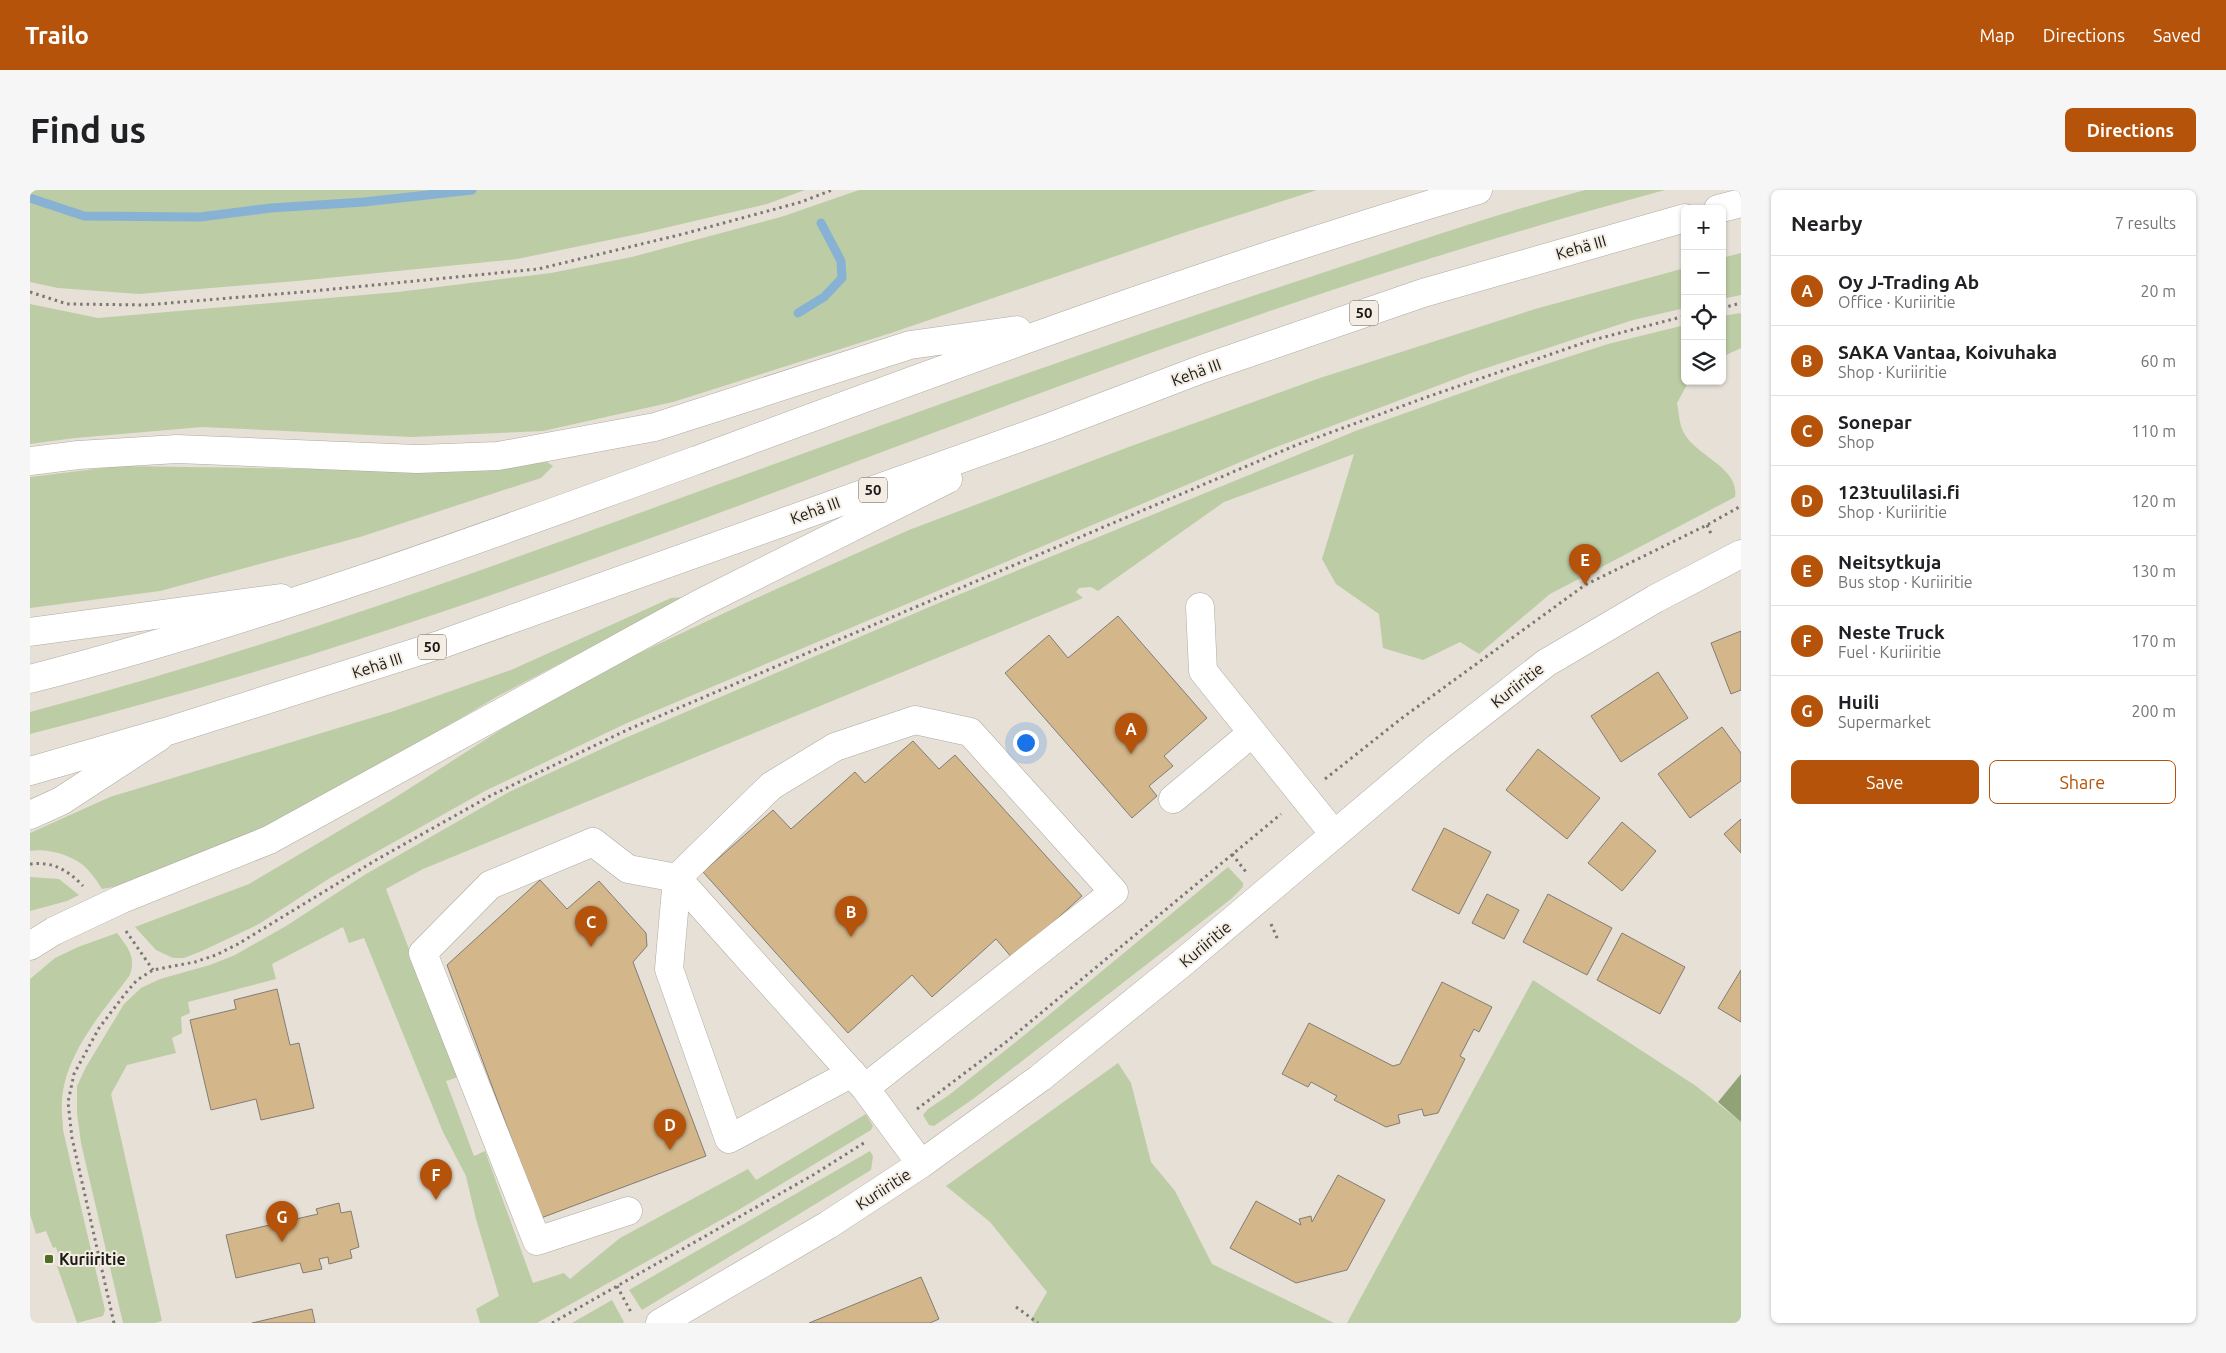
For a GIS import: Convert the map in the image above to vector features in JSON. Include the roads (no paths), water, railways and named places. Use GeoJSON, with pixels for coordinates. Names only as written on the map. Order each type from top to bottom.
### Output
{"type":"FeatureCollection","features":[{"type":"Feature","properties":{"kind":"main road"},"geometry":{"type":"LineString","coordinates":[[30,679],[117,657],[324,593],[598,496],[1073,321],[1399,213],[1478,190]]}},
{"type":"Feature","properties":{"kind":"main road"},"geometry":{"type":"LineString","coordinates":[[1726,207],[1741,202]]}},
{"type":"Feature","properties":{"kind":"main road","name":"Kehä III"},"geometry":{"type":"LineString","coordinates":[[30,771],[165,732],[442,644],[1050,427],[1202,369],[1423,293],[1681,219]]}},
{"type":"Feature","properties":{"kind":"main road"},"geometry":{"type":"LineString","coordinates":[[30,460],[177,449],[417,459],[498,456],[655,427],[910,345],[1073,321]]}},
{"type":"Feature","properties":{"kind":"main road"},"geometry":{"type":"LineString","coordinates":[[30,946],[54,931],[122,899],[269,840],[699,604],[1050,427]]}},
{"type":"Feature","properties":{"kind":"main road","name":"Kuriiritie"},"geometry":{"type":"LineString","coordinates":[[660,1323],[828,1224],[921,1164],[1040,1078],[1181,964],[1438,747],[1546,663],[1655,599],[1741,554]]}},
{"type":"Feature","properties":{"kind":"main road"},"geometry":{"type":"LineString","coordinates":[[30,632],[324,593]]}},
{"type":"Feature","properties":{"kind":"main road"},"geometry":{"type":"LineString","coordinates":[[1200,607],[1203,671],[1334,834]]}},
{"type":"Feature","properties":{"kind":"main road"},"geometry":{"type":"LineString","coordinates":[[915,720],[970,732],[1114,892],[859,1080],[729,1139],[669,970],[677,878],[771,786],[835,747],[915,720]]}},
{"type":"Feature","properties":{"kind":"main road"},"geometry":{"type":"LineString","coordinates":[[30,815],[61,801],[165,732]]}},
{"type":"Feature","properties":{"kind":"main road"},"geometry":{"type":"LineString","coordinates":[[1173,799],[1252,733]]}},
{"type":"Feature","properties":{"kind":"main road"},"geometry":{"type":"LineString","coordinates":[[628,1211],[537,1241],[423,953],[490,885],[593,842],[628,869],[677,878],[859,1080],[921,1164]]}},
{"type":"Feature","properties":{"kind":"main road"},"geometry":{"type":"LineString","coordinates":[[30,926],[122,899]]}},
{"type":"Feature","properties":{"kind":"waterway"},"geometry":{"type":"LineString","coordinates":[[30,198],[84,216],[200,217],[271,208],[364,202],[472,190]]}},
{"type":"Feature","properties":{"kind":"waterway"},"geometry":{"type":"LineString","coordinates":[[798,313],[824,297],[842,278],[841,261],[821,223]]}},
{"type":"Feature","properties":{"kind":"place","name":"Neitsytkuja"},"geometry":{"type":"Point","coordinates":[1585,585]}},
{"type":"Feature","properties":{"kind":"place","name":"Oy J-Trading Ab"},"geometry":{"type":"Point","coordinates":[1131,754]}},
{"type":"Feature","properties":{"kind":"place","name":"SAKA Vantaa, Koivuhaka"},"geometry":{"type":"Point","coordinates":[851,937]}},
{"type":"Feature","properties":{"kind":"place","name":"Sonepar"},"geometry":{"type":"Point","coordinates":[591,947]}},
{"type":"Feature","properties":{"kind":"place","name":"123tuulilasi.fi"},"geometry":{"type":"Point","coordinates":[670,1150]}},
{"type":"Feature","properties":{"kind":"place","name":"Neste Truck"},"geometry":{"type":"Point","coordinates":[436,1200]}},
{"type":"Feature","properties":{"kind":"place","name":"Huili"},"geometry":{"type":"Point","coordinates":[282,1242]}},
{"type":"Feature","properties":{"kind":"place","name":"Kuriiritie"},"geometry":{"type":"Point","coordinates":[49,1259]}}]}
